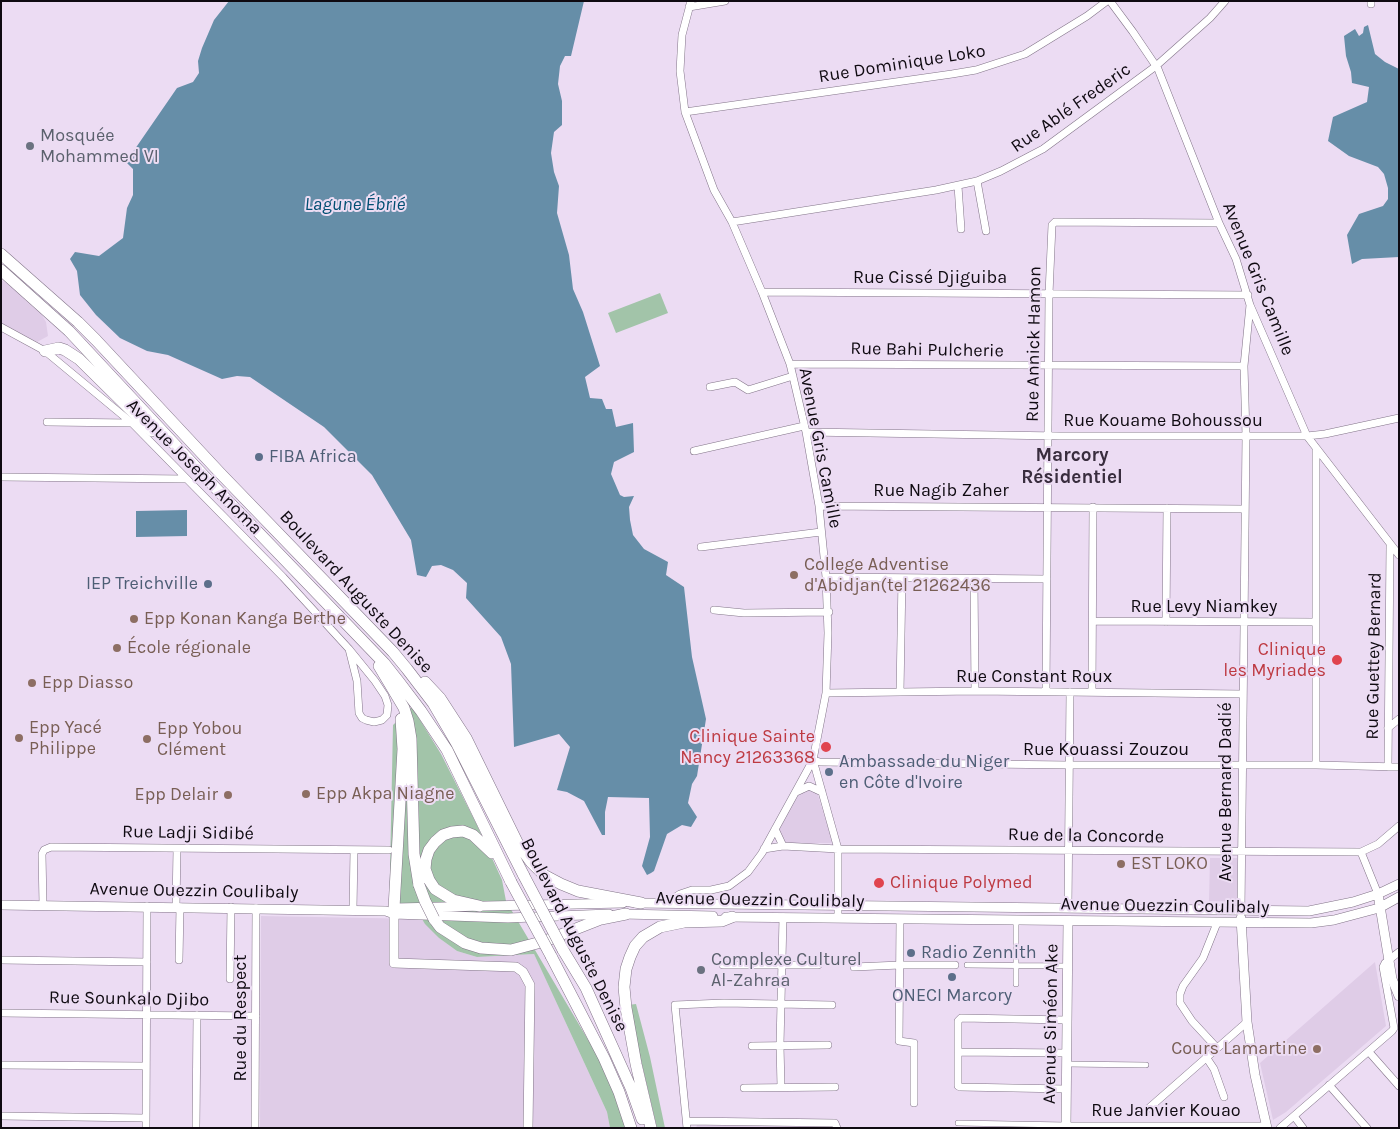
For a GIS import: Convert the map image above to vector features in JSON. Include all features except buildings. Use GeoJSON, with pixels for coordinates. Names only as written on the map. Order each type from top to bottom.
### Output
{"type":"FeatureCollection","features":[{"type":"Feature","properties":{"kind":"highway","name":"Boulevard Auguste Denise"},"geometry":{"type":"LineString","coordinates":[[1,254],[84,328],[221,474],[393,652],[433,703],[563,950],[586,988],[631,1088],[645,1128]]}},
{"type":"Feature","properties":{"kind":"highway","name":"Boulevard Auguste Denise"},"geometry":{"type":"LineString","coordinates":[[1,270],[70,331],[206,478],[370,649],[416,703],[447,750],[512,882],[604,1058],[619,1092],[630,1128]]}},
{"type":"Feature","properties":{"kind":"highway"},"geometry":{"type":"LineString","coordinates":[[46,351],[59,348],[70,352],[79,359],[182,459],[206,478]]}},
{"type":"Feature","properties":{"kind":"highway"},"geometry":{"type":"LineString","coordinates":[[370,649],[404,708],[411,739],[414,854],[419,885],[424,901],[440,927],[465,943],[481,948],[511,950],[545,941],[601,919],[626,914]]}},
{"type":"Feature","properties":{"kind":"highway"},"geometry":{"type":"LineString","coordinates":[[393,652],[419,676],[445,706],[466,738],[518,844],[531,862],[544,875],[578,892],[641,903]]}},
{"type":"Feature","properties":{"kind":"highway"},"geometry":{"type":"LineString","coordinates":[[391,686],[402,721],[403,750],[391,911]]}},
{"type":"Feature","properties":{"kind":"highway"},"geometry":{"type":"LineString","coordinates":[[479,906],[453,900],[436,889],[429,880],[425,869],[426,859],[429,850],[443,835],[463,831],[473,835],[490,849],[512,882]]}},
{"type":"Feature","properties":{"kind":"highway"},"geometry":{"type":"LineString","coordinates":[[651,1128],[636,1064],[626,1008],[624,987],[626,969],[630,957],[635,946],[643,937],[660,927],[684,922],[722,921],[732,917]]}},
{"type":"Feature","properties":{"kind":"street"},"geometry":{"type":"LineString","coordinates":[[690,4],[725,1]]}},
{"type":"Feature","properties":{"kind":"street","name":"Avenue Gris Camille"},"geometry":{"type":"LineString","coordinates":[[1109,1],[1156,66],[1219,223],[1236,259],[1250,305],[1307,436],[1390,546],[1399,555]]}},
{"type":"Feature","properties":{"kind":"street","name":"Rue Dominique Loko"},"geometry":{"type":"LineString","coordinates":[[685,112],[976,70],[1024,54],[1088,16],[1109,1]]}},
{"type":"Feature","properties":{"kind":"street","name":"Rue Ablé Frederic"},"geometry":{"type":"LineString","coordinates":[[732,222],[958,186],[977,181],[1016,164],[1043,149],[1156,66],[1210,18],[1224,1]]}},
{"type":"Feature","properties":{"kind":"street","name":"Avenue Gris Camille"},"geometry":{"type":"LineString","coordinates":[[668,902],[680,894],[692,890],[711,890],[728,886],[748,872],[764,850],[813,760],[826,693],[829,612],[818,506],[805,429],[790,364],[732,222],[714,190],[685,112],[680,71],[682,35],[690,4]]}},
{"type":"Feature","properties":{"kind":"street"},"geometry":{"type":"LineString","coordinates":[[977,181],[986,230]]}},
{"type":"Feature","properties":{"kind":"street"},"geometry":{"type":"LineString","coordinates":[[958,186],[960,229]]}},
{"type":"Feature","properties":{"kind":"street","name":"Rue Annick Hamon"},"geometry":{"type":"LineString","coordinates":[[1046,692],[1048,366],[1052,225],[1055,222],[1219,223]]}},
{"type":"Feature","properties":{"kind":"street","name":"Rue Cissé Djiguiba"},"geometry":{"type":"LineString","coordinates":[[762,292],[1248,295]]}},
{"type":"Feature","properties":{"kind":"street","name":"Avenue Bernard Dadié"},"geometry":{"type":"LineString","coordinates":[[1250,305],[1244,366],[1246,436],[1241,923],[1247,1022],[1255,1075],[1267,1127]]}},
{"type":"Feature","properties":{"kind":"street","name":"Avenue Joseph Anoma"},"geometry":{"type":"LineString","coordinates":[[1,327],[46,351],[132,423],[283,576],[349,649],[385,696],[388,705],[387,715],[382,720],[374,722],[366,720],[359,713],[357,681],[349,649]]}},
{"type":"Feature","properties":{"kind":"street","name":"Rue Bahi Pulcherie"},"geometry":{"type":"LineString","coordinates":[[790,364],[1244,366]]}},
{"type":"Feature","properties":{"kind":"street"},"geometry":{"type":"LineString","coordinates":[[710,387],[735,382],[748,390],[792,376]]}},
{"type":"Feature","properties":{"kind":"street","name":"Rue Kouame Bohoussou"},"geometry":{"type":"LineString","coordinates":[[694,451],[805,429],[1048,436],[1307,436],[1399,418]]}},
{"type":"Feature","properties":{"kind":"street"},"geometry":{"type":"LineString","coordinates":[[47,422],[132,423]]}},
{"type":"Feature","properties":{"kind":"street"},"geometry":{"type":"LineString","coordinates":[[1316,449],[1314,622],[1316,765]]}},
{"type":"Feature","properties":{"kind":"street"},"geometry":{"type":"LineString","coordinates":[[1,477],[186,479]]}},
{"type":"Feature","properties":{"kind":"street","name":"Rue Nagib Zaher"},"geometry":{"type":"LineString","coordinates":[[818,506],[1244,509]]}},
{"type":"Feature","properties":{"kind":"street"},"geometry":{"type":"LineString","coordinates":[[1092,692],[1093,507]]}},
{"type":"Feature","properties":{"kind":"street"},"geometry":{"type":"LineString","coordinates":[[1166,622],[1167,508]]}},
{"type":"Feature","properties":{"kind":"street"},"geometry":{"type":"LineString","coordinates":[[701,547],[821,532]]}},
{"type":"Feature","properties":{"kind":"street","name":"Rue Guettey Bernard"},"geometry":{"type":"LineString","coordinates":[[1388,767],[1390,546]]}},
{"type":"Feature","properties":{"kind":"street"},"geometry":{"type":"LineString","coordinates":[[826,576],[1047,579]]}},
{"type":"Feature","properties":{"kind":"street"},"geometry":{"type":"LineString","coordinates":[[900,692],[902,578]]}},
{"type":"Feature","properties":{"kind":"street"},"geometry":{"type":"LineString","coordinates":[[974,579],[975,691]]}},
{"type":"Feature","properties":{"kind":"street"},"geometry":{"type":"LineString","coordinates":[[714,610],[744,613],[829,612]]}},
{"type":"Feature","properties":{"kind":"street","name":"Rue Levy Niamkey"},"geometry":{"type":"LineString","coordinates":[[1092,621],[1314,622]]}},
{"type":"Feature","properties":{"kind":"street","name":"Rue Constant Roux"},"geometry":{"type":"LineString","coordinates":[[826,693],[975,691],[1243,694]]}},
{"type":"Feature","properties":{"kind":"street"},"geometry":{"type":"LineString","coordinates":[[1068,908],[1070,692]]}},
{"type":"Feature","properties":{"kind":"street"},"geometry":{"type":"LineString","coordinates":[[1388,728],[1399,718]]}},
{"type":"Feature","properties":{"kind":"street"},"geometry":{"type":"LineString","coordinates":[[813,760],[838,849],[838,918]]}},
{"type":"Feature","properties":{"kind":"street","name":"Rue Kouassi Zouzou"},"geometry":{"type":"LineString","coordinates":[[813,760],[820,762],[1069,765],[1399,767]]}},
{"type":"Feature","properties":{"kind":"street"},"geometry":{"type":"LineString","coordinates":[[796,792],[809,786],[822,792]]}},
{"type":"Feature","properties":{"kind":"street"},"geometry":{"type":"LineString","coordinates":[[1399,826],[1378,844],[1362,852],[1378,894],[1388,959],[1394,986],[1399,996]]}},
{"type":"Feature","properties":{"kind":"street"},"geometry":{"type":"LineString","coordinates":[[775,829],[783,846]]}},
{"type":"Feature","properties":{"kind":"street","name":"Rue de la Concorde"},"geometry":{"type":"LineString","coordinates":[[764,850],[783,846],[838,849],[1362,852]]}},
{"type":"Feature","properties":{"kind":"street","name":"Rue Ladji Sidibé"},"geometry":{"type":"LineString","coordinates":[[43,905],[42,854],[48,847],[388,850]]}},
{"type":"Feature","properties":{"kind":"street"},"geometry":{"type":"LineString","coordinates":[[177,849],[179,960]]}},
{"type":"Feature","properties":{"kind":"street"},"geometry":{"type":"LineString","coordinates":[[352,910],[354,850]]}},
{"type":"Feature","properties":{"kind":"street","name":"Avenue Ouezzin Coulibaly"},"geometry":{"type":"LineString","coordinates":[[391,911],[479,906],[668,902],[1309,911],[1332,908],[1378,894],[1399,884]]}},
{"type":"Feature","properties":{"kind":"street","name":"Avenue Ouezzin Coulibaly"},"geometry":{"type":"LineString","coordinates":[[1,905],[352,910],[508,918],[626,914],[732,917],[1311,923],[1334,920],[1379,908],[1399,896]]}},
{"type":"Feature","properties":{"kind":"street"},"geometry":{"type":"LineString","coordinates":[[146,1128],[147,906]]}},
{"type":"Feature","properties":{"kind":"street"},"geometry":{"type":"LineString","coordinates":[[230,979],[231,907]]}},
{"type":"Feature","properties":{"kind":"street","name":"Rue du Respect"},"geometry":{"type":"LineString","coordinates":[[255,1128],[256,908]]}},
{"type":"Feature","properties":{"kind":"street"},"geometry":{"type":"LineString","coordinates":[[391,911],[394,964],[516,967],[524,972],[530,985],[528,1128]]}},
{"type":"Feature","properties":{"kind":"street"},"geometry":{"type":"LineString","coordinates":[[781,1087],[780,1004],[783,917]]}},
{"type":"Feature","properties":{"kind":"street"},"geometry":{"type":"LineString","coordinates":[[900,919],[900,1041],[915,1044],[914,1103]]}},
{"type":"Feature","properties":{"kind":"street"},"geometry":{"type":"LineString","coordinates":[[1016,920],[1016,984]]}},
{"type":"Feature","properties":{"kind":"street","name":"Avenue Siméon Ake"},"geometry":{"type":"LineString","coordinates":[[1066,1126],[1068,921]]}},
{"type":"Feature","properties":{"kind":"street"},"geometry":{"type":"LineString","coordinates":[[1217,923],[1203,958],[1183,986],[1180,994],[1180,1003],[1192,1021],[1217,1048]]}},
{"type":"Feature","properties":{"kind":"street"},"geometry":{"type":"LineString","coordinates":[[1280,1128],[1392,1031],[1394,1028],[1383,967],[1388,959],[1399,952]]}},
{"type":"Feature","properties":{"kind":"street"},"geometry":{"type":"LineString","coordinates":[[1,960],[147,962]]}},
{"type":"Feature","properties":{"kind":"street"},"geometry":{"type":"LineString","coordinates":[[724,965],[818,965]]}},
{"type":"Feature","properties":{"kind":"street"},"geometry":{"type":"LineString","coordinates":[[854,967],[955,965]]}},
{"type":"Feature","properties":{"kind":"street"},"geometry":{"type":"LineString","coordinates":[[967,965],[1068,966]]}},
{"type":"Feature","properties":{"kind":"street"},"geometry":{"type":"LineString","coordinates":[[832,1005],[724,1003],[675,1005],[687,1124],[835,1123],[837,1128]]}},
{"type":"Feature","properties":{"kind":"street","name":"Rue Sounkalo Djibo"},"geometry":{"type":"LineString","coordinates":[[1,1013],[256,1016]]}},
{"type":"Feature","properties":{"kind":"street"},"geometry":{"type":"LineString","coordinates":[[196,1128],[197,1015]]}},
{"type":"Feature","properties":{"kind":"street"},"geometry":{"type":"LineString","coordinates":[[1066,1089],[960,1088],[958,1086],[958,1022],[961,1018],[1067,1020]]}},
{"type":"Feature","properties":{"kind":"street"},"geometry":{"type":"LineString","coordinates":[[1149,1108],[1247,1022]]}},
{"type":"Feature","properties":{"kind":"street"},"geometry":{"type":"LineString","coordinates":[[752,1046],[828,1045]]}},
{"type":"Feature","properties":{"kind":"street"},"geometry":{"type":"LineString","coordinates":[[958,1052],[1067,1053]]}},
{"type":"Feature","properties":{"kind":"street"},"geometry":{"type":"LineString","coordinates":[[1369,1052],[1399,1086]]}},
{"type":"Feature","properties":{"kind":"street"},"geometry":{"type":"LineString","coordinates":[[1206,1057],[1214,1069],[1224,1097]]}},
{"type":"Feature","properties":{"kind":"street"},"geometry":{"type":"LineString","coordinates":[[1066,1064],[1146,1065]]}},
{"type":"Feature","properties":{"kind":"street"},"geometry":{"type":"LineString","coordinates":[[1,1065],[146,1066]]}},
{"type":"Feature","properties":{"kind":"street"},"geometry":{"type":"LineString","coordinates":[[1330,1085],[1367,1128]]}},
{"type":"Feature","properties":{"kind":"street"},"geometry":{"type":"LineString","coordinates":[[744,1088],[835,1087]]}},
{"type":"Feature","properties":{"kind":"street"},"geometry":{"type":"LineString","coordinates":[[1,1116],[146,1118]]}},
{"type":"Feature","properties":{"kind":"street"},"geometry":{"type":"LineString","coordinates":[[1294,1116],[1303,1128]]}},
{"type":"Feature","properties":{"kind":"street"},"geometry":{"type":"LineString","coordinates":[[958,1123],[1066,1126]]}},
{"type":"Feature","properties":{"kind":"street","name":"Rue Janvier Kouao"},"geometry":{"type":"LineString","coordinates":[[1066,1126],[1267,1127]]}},
{"type":"Feature","properties":{"kind":"shaded area"},"geometry":{"type":"Polygon","coordinates":[[[1,280],[19,290],[25,300],[42,315],[46,322],[48,336],[37,342],[1,324],[1,280]]]}},
{"type":"Feature","properties":{"kind":"shaded area"},"geometry":{"type":"Polygon","coordinates":[[[801,790],[817,792],[833,843],[783,843],[778,831],[801,790]]]}},
{"type":"Feature","properties":{"kind":"shaded area"},"geometry":{"type":"Polygon","coordinates":[[[1210,858],[1237,858],[1237,902],[1209,901],[1210,858]]]}},
{"type":"Feature","properties":{"kind":"shaded area"},"geometry":{"type":"Polygon","coordinates":[[[261,916],[422,919],[439,938],[457,951],[477,957],[534,954],[607,1112],[610,1128],[260,1128],[261,916]]]}},
{"type":"Feature","properties":{"kind":"shaded area","name":"Cours Lamartine"},"geometry":{"type":"Polygon","coordinates":[[[1375,962],[1386,1026],[1286,1112],[1273,1120],[1260,1063],[1375,962]]]}},
{"type":"Feature","properties":{"kind":"shaded area"},"geometry":{"type":"Polygon","coordinates":[[[697,1125],[829,1127],[829,1128],[696,1128],[697,1125]]]}},
{"type":"Feature","properties":{"kind":"green space"},"geometry":{"type":"Polygon","coordinates":[[[660,293],[668,313],[616,333],[608,313],[660,293]]]}},
{"type":"Feature","properties":{"kind":"green space"},"geometry":{"type":"Polygon","coordinates":[[[412,707],[441,754],[476,823],[502,880],[506,901],[600,1060],[615,1094],[626,1128],[610,1128],[607,1112],[534,954],[477,957],[457,951],[439,938],[422,919],[389,918],[393,725],[412,707]]]}},
{"type":"Feature","properties":{"kind":"green space"},"geometry":{"type":"Polygon","coordinates":[[[636,1004],[650,1057],[665,1128],[657,1128],[628,1005],[636,1004]]]}},
{"type":"Feature","properties":{"kind":"water","name":"Lagune Ébrié"},"geometry":{"type":"Polygon","coordinates":[[[229,1],[584,1],[571,56],[565,56],[560,66],[558,84],[562,101],[562,125],[554,132],[551,153],[554,172],[559,186],[557,213],[569,255],[573,289],[583,312],[600,366],[585,377],[590,398],[602,399],[606,409],[612,409],[616,427],[633,423],[634,452],[614,462],[611,474],[620,495],[624,497],[634,496],[629,507],[633,535],[644,549],[668,562],[666,575],[684,587],[692,657],[706,719],[697,776],[692,784],[688,803],[697,817],[691,827],[682,825],[667,834],[654,871],[647,875],[642,866],[650,837],[649,798],[608,797],[605,812],[605,835],[602,835],[584,801],[567,792],[557,790],[570,747],[559,734],[514,747],[511,664],[501,637],[466,598],[467,583],[453,570],[441,565],[432,566],[426,577],[417,575],[411,540],[372,475],[324,427],[250,377],[237,376],[222,379],[168,355],[147,351],[120,338],[96,315],[80,295],[77,271],[70,259],[75,252],[99,256],[123,238],[127,208],[133,195],[133,169],[126,162],[177,88],[193,82],[199,73],[198,61],[202,48],[214,20],[229,1]]]}},
{"type":"Feature","properties":{"kind":"water"},"geometry":{"type":"Polygon","coordinates":[[[1368,25],[1375,54],[1399,69],[1399,257],[1362,259],[1352,264],[1347,235],[1359,214],[1383,206],[1388,199],[1388,188],[1384,174],[1378,167],[1349,156],[1328,141],[1333,117],[1367,102],[1369,87],[1352,83],[1344,36],[1355,29],[1359,36],[1363,33],[1364,27],[1368,25]]]}},
{"type":"Feature","properties":{"kind":"water"},"geometry":{"type":"Polygon","coordinates":[[[187,510],[187,536],[136,537],[136,511],[187,510]]]}},
{"type":"Feature","properties":{"kind":"place","name":"Mosquée Mohammed VI"},"geometry":{"type":"Point","coordinates":[30,146]}},
{"type":"Feature","properties":{"kind":"place","name":"FIBA Africa"},"geometry":{"type":"Point","coordinates":[259,457]}},
{"type":"Feature","properties":{"kind":"place","name":"College Adventise d'Abidjan(tel 21262436"},"geometry":{"type":"Point","coordinates":[794,575]}},
{"type":"Feature","properties":{"kind":"place","name":"IEP Treichville"},"geometry":{"type":"Point","coordinates":[208,584]}},
{"type":"Feature","properties":{"kind":"place","name":"Epp Konan Kanga Berthe"},"geometry":{"type":"Point","coordinates":[134,619]}},
{"type":"Feature","properties":{"kind":"place","name":"École régionale"},"geometry":{"type":"Point","coordinates":[117,648]}},
{"type":"Feature","properties":{"kind":"place","name":"Clinique les Myriades"},"geometry":{"type":"Point","coordinates":[1337,660]}},
{"type":"Feature","properties":{"kind":"place","name":"Epp Diasso"},"geometry":{"type":"Point","coordinates":[32,683]}},
{"type":"Feature","properties":{"kind":"place","name":"Epp Yacé Philippe"},"geometry":{"type":"Point","coordinates":[19,738]}},
{"type":"Feature","properties":{"kind":"place","name":"Epp Yobou Clément"},"geometry":{"type":"Point","coordinates":[147,739]}},
{"type":"Feature","properties":{"kind":"place","name":"Clinique Sainte Nancy 21263368"},"geometry":{"type":"Point","coordinates":[826,747]}},
{"type":"Feature","properties":{"kind":"place","name":"Ambassade du Niger en Côte d'Ivoire"},"geometry":{"type":"Point","coordinates":[829,772]}},
{"type":"Feature","properties":{"kind":"place","name":"Epp Akpa Niagne"},"geometry":{"type":"Point","coordinates":[306,794]}},
{"type":"Feature","properties":{"kind":"place","name":"Epp Delair"},"geometry":{"type":"Point","coordinates":[228,795]}},
{"type":"Feature","properties":{"kind":"place","name":"EST LOKO"},"geometry":{"type":"Point","coordinates":[1121,864]}},
{"type":"Feature","properties":{"kind":"place","name":"Clinique Polymed"},"geometry":{"type":"Point","coordinates":[879,883]}},
{"type":"Feature","properties":{"kind":"place","name":"Radio Zennith"},"geometry":{"type":"Point","coordinates":[911,953]}},
{"type":"Feature","properties":{"kind":"place","name":"Complexe Culturel Al-Zahraa"},"geometry":{"type":"Point","coordinates":[701,970]}},
{"type":"Feature","properties":{"kind":"place","name":"ONECI Marcory"},"geometry":{"type":"Point","coordinates":[952,977]}},
{"type":"Feature","properties":{"kind":"place","name":"Cours Lamartine"},"geometry":{"type":"Point","coordinates":[1317,1049]}},
{"type":"Feature","properties":{"kind":"district","name":"Marcory Résidentiel"},"geometry":{"type":"Point","coordinates":[1072,467]}}]}
